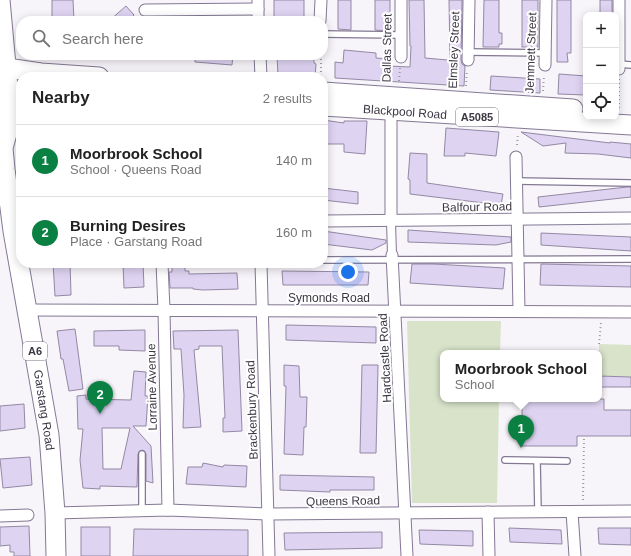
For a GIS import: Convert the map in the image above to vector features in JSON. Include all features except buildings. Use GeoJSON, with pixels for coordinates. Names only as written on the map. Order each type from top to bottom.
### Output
{"type":"FeatureCollection","features":[{"type":"Feature","properties":{"kind":"highway","name":"Garstang Road"},"geometry":{"type":"LineString","coordinates":[[0,0],[7,79],[4,140],[13,231],[16,247]]}},
{"type":"Feature","properties":{"kind":"highway","name":"Blackpool Road"},"geometry":{"type":"LineString","coordinates":[[328,93],[395,104],[520,119],[624,115]]}},
{"type":"Feature","properties":{"kind":"highway","name":"Blackpool Road"},"geometry":{"type":"LineString","coordinates":[[328,106],[465,101],[583,110]]}},
{"type":"Feature","properties":{"kind":"highway"},"geometry":{"type":"LineString","coordinates":[[4,140],[16,116]]}},
{"type":"Feature","properties":{"kind":"highway","name":"Garstang Road"},"geometry":{"type":"LineString","coordinates":[[20,268],[50,436],[56,556]]}},
{"type":"Feature","properties":{"kind":"street"},"geometry":{"type":"LineString","coordinates":[[320,16],[321,0]]}},
{"type":"Feature","properties":{"kind":"street","name":"Dallas Street"},"geometry":{"type":"LineString","coordinates":[[400,57],[401,0]]}},
{"type":"Feature","properties":{"kind":"street","name":"Elmsley Street"},"geometry":{"type":"LineString","coordinates":[[468,56],[469,0]]}},
{"type":"Feature","properties":{"kind":"street","name":"Jemmett Street"},"geometry":{"type":"LineString","coordinates":[[545,65],[546,0]]}},
{"type":"Feature","properties":{"kind":"street"},"geometry":{"type":"LineString","coordinates":[[619,0],[619,48]]}},
{"type":"Feature","properties":{"kind":"street"},"geometry":{"type":"LineString","coordinates":[[145,10],[258,4],[258,16]]}},
{"type":"Feature","properties":{"kind":"street"},"geometry":{"type":"LineString","coordinates":[[260,60],[261,72]]}},
{"type":"Feature","properties":{"kind":"street","name":"Hardcastle Road"},"geometry":{"type":"LineString","coordinates":[[395,104],[391,221],[407,556]]}},
{"type":"Feature","properties":{"kind":"street"},"geometry":{"type":"LineString","coordinates":[[516,157],[519,312]]}},
{"type":"Feature","properties":{"kind":"street","name":"Balfour Road"},"geometry":{"type":"LineString","coordinates":[[328,221],[631,218]]}},
{"type":"Feature","properties":{"kind":"street","name":"Lorraine Avenue"},"geometry":{"type":"LineString","coordinates":[[162,268],[168,510]]}},
{"type":"Feature","properties":{"kind":"street","name":"Brackenbury Road"},"geometry":{"type":"LineString","coordinates":[[261,268],[269,556]]}},
{"type":"Feature","properties":{"kind":"street","name":"Symonds Road"},"geometry":{"type":"LineString","coordinates":[[28,310],[631,312]]}},
{"type":"Feature","properties":{"kind":"street","name":"Queens Road"},"geometry":{"type":"LineString","coordinates":[[55,513],[168,510],[268,514],[631,511]]}},
{"type":"Feature","properties":{"kind":"street"},"geometry":{"type":"LineString","coordinates":[[488,512],[489,556]]}},
{"type":"Feature","properties":{"kind":"street"},"geometry":{"type":"LineString","coordinates":[[572,512],[575,556]]}},
{"type":"Feature","properties":{"kind":"street"},"geometry":{"type":"LineString","coordinates":[[0,516],[28,515]]}},
{"type":"Feature","properties":{"kind":"lane"},"geometry":{"type":"LineString","coordinates":[[328,34],[400,35]]}},
{"type":"Feature","properties":{"kind":"lane"},"geometry":{"type":"LineString","coordinates":[[468,56],[546,52]]}},
{"type":"Feature","properties":{"kind":"lane"},"geometry":{"type":"LineString","coordinates":[[619,66],[631,65]]}},
{"type":"Feature","properties":{"kind":"lane"},"geometry":{"type":"LineString","coordinates":[[517,181],[631,183]]}},
{"type":"Feature","properties":{"kind":"lane"},"geometry":{"type":"LineString","coordinates":[[328,260],[392,258],[631,259]]}},
{"type":"Feature","properties":{"kind":"lane"},"geometry":{"type":"LineString","coordinates":[[142,454],[142,511]]}},
{"type":"Feature","properties":{"kind":"lane"},"geometry":{"type":"LineString","coordinates":[[505,460],[568,461]]}},
{"type":"Feature","properties":{"kind":"lane"},"geometry":{"type":"LineString","coordinates":[[537,461],[538,512]]}},
{"type":"Feature","properties":{"kind":"path","name":"Elmsley Street"},"geometry":{"type":"LineString","coordinates":[[465,101],[468,56]]}},
{"type":"Feature","properties":{"kind":"path","name":"Dallas Street"},"geometry":{"type":"LineString","coordinates":[[395,104],[400,57]]}},
{"type":"Feature","properties":{"kind":"path"},"geometry":{"type":"LineString","coordinates":[[321,60],[321,72]]}},
{"type":"Feature","properties":{"kind":"path","name":"Jemmett Street"},"geometry":{"type":"LineString","coordinates":[[542,107],[545,65]]}},
{"type":"Feature","properties":{"kind":"path"},"geometry":{"type":"LineString","coordinates":[[619,66],[624,115]]}},
{"type":"Feature","properties":{"kind":"path"},"geometry":{"type":"LineString","coordinates":[[516,157],[520,119]]}},
{"type":"Feature","properties":{"kind":"path"},"geometry":{"type":"LineString","coordinates":[[599,344],[602,312]]}},
{"type":"Feature","properties":{"kind":"path"},"geometry":{"type":"LineString","coordinates":[[583,511],[584,436]]}},
{"type":"Feature","properties":{"kind":"green space"},"geometry":{"type":"Polygon","coordinates":[[[407,321],[501,321],[500,350],[440,350],[440,402],[499,402],[497,503],[412,503],[407,321]]]}},
{"type":"Feature","properties":{"kind":"green space"},"geometry":{"type":"Polygon","coordinates":[[[599,344],[631,345],[631,377],[602,376],[602,350],[599,350],[599,344]]]}},
{"type":"Feature","properties":{"kind":"place","name":"Burning Desires"},"geometry":{"type":"Point","coordinates":[100,414]}},
{"type":"Feature","properties":{"kind":"place","name":"Moorbrook School"},"geometry":{"type":"Point","coordinates":[521,448]}}]}
